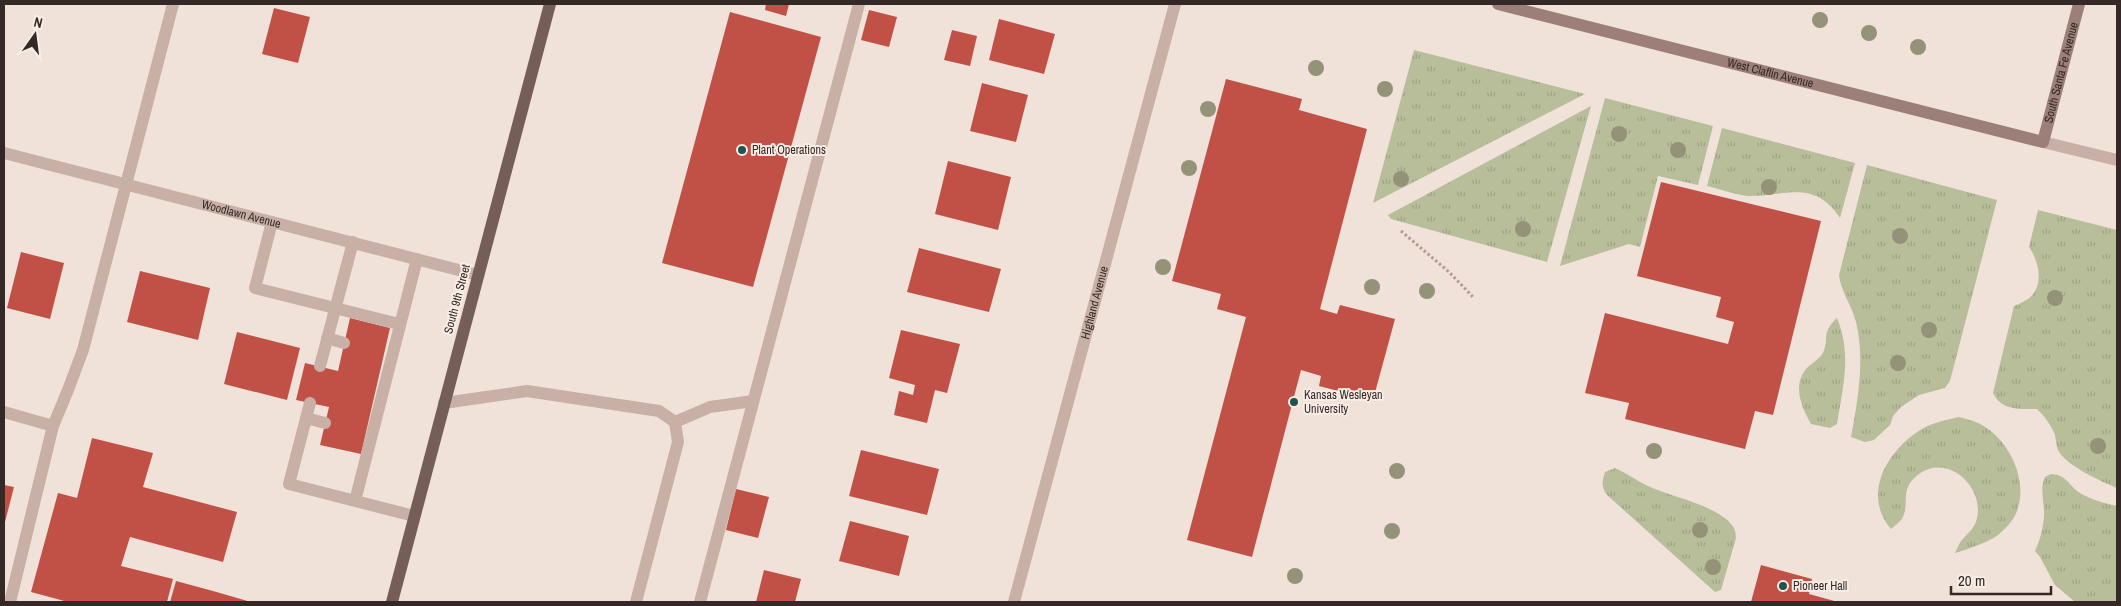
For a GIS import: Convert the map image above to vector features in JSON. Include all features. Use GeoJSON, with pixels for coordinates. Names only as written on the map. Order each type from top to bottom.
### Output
{"type":"FeatureCollection","features":[{"type":"Feature","properties":{"kind":"main road","name":"South 9th Street"},"geometry":{"type":"LineString","coordinates":[[392,602],[550,4]]}},
{"type":"Feature","properties":{"kind":"main road","name":"West Claflin Avenue"},"geometry":{"type":"LineString","coordinates":[[1498,4],[2043,142]]}},
{"type":"Feature","properties":{"kind":"main road","name":"South Santa Fe Avenue"},"geometry":{"type":"LineString","coordinates":[[2043,142],[2079,4]]}},
{"type":"Feature","properties":{"kind":"street"},"geometry":{"type":"LineString","coordinates":[[10,602],[53,426],[83,350],[173,4]]}},
{"type":"Feature","properties":{"kind":"street"},"geometry":{"type":"LineString","coordinates":[[700,602],[859,4]]}},
{"type":"Feature","properties":{"kind":"street","name":"Highland Avenue"},"geometry":{"type":"LineString","coordinates":[[1014,602],[1175,4]]}},
{"type":"Feature","properties":{"kind":"street"},"geometry":{"type":"LineString","coordinates":[[2043,142],[2117,160]]}},
{"type":"Feature","properties":{"kind":"street","name":"Woodlawn Avenue"},"geometry":{"type":"LineString","coordinates":[[4,153],[478,275]]}},
{"type":"Feature","properties":{"kind":"street"},"geometry":{"type":"LineString","coordinates":[[272,222],[255,288],[400,324]]}},
{"type":"Feature","properties":{"kind":"street"},"geometry":{"type":"LineString","coordinates":[[320,366],[353,242]]}},
{"type":"Feature","properties":{"kind":"street"},"geometry":{"type":"LineString","coordinates":[[355,501],[388,354],[400,324],[416,259]]}},
{"type":"Feature","properties":{"kind":"street"},"geometry":{"type":"LineString","coordinates":[[327,338],[344,343]]}},
{"type":"Feature","properties":{"kind":"street"},"geometry":{"type":"LineString","coordinates":[[444,403],[527,391],[659,411],[675,422],[678,442],[636,602]]}},
{"type":"Feature","properties":{"kind":"street"},"geometry":{"type":"LineString","coordinates":[[675,422],[710,407],[753,401]]}},
{"type":"Feature","properties":{"kind":"street"},"geometry":{"type":"LineString","coordinates":[[310,403],[289,484],[414,516]]}},
{"type":"Feature","properties":{"kind":"street"},"geometry":{"type":"LineString","coordinates":[[4,412],[53,426]]}},
{"type":"Feature","properties":{"kind":"street"},"geometry":{"type":"LineString","coordinates":[[306,418],[325,423]]}},
{"type":"Feature","properties":{"kind":"path"},"geometry":{"type":"LineString","coordinates":[[1401,231],[1449,272],[1474,298]]}},
{"type":"Feature","properties":{"kind":"green space"},"geometry":{"type":"Polygon","coordinates":[[[1414,50],[1585,94],[1373,203],[1414,50]]]}},
{"type":"Feature","properties":{"kind":"green space"},"geometry":{"type":"Polygon","coordinates":[[[1605,98],[1713,126],[1698,185],[1658,176],[1640,247],[1629,244],[1560,266],[1605,98]]]}},
{"type":"Feature","properties":{"kind":"green space"},"geometry":{"type":"Polygon","coordinates":[[[1591,106],[1547,262],[1391,219],[1388,215],[1591,106]]]}},
{"type":"Feature","properties":{"kind":"green space"},"geometry":{"type":"Polygon","coordinates":[[[1722,128],[1855,163],[1840,218],[1820,198],[1810,194],[1799,192],[1749,196],[1707,186],[1722,128]]]}},
{"type":"Feature","properties":{"kind":"green space"},"geometry":{"type":"Polygon","coordinates":[[[1867,165],[1997,200],[1950,381],[1945,388],[1919,395],[1901,407],[1893,416],[1890,425],[1874,440],[1865,442],[1851,437],[1858,394],[1859,336],[1856,322],[1839,275],[1867,165]]]}},
{"type":"Feature","properties":{"kind":"green space"},"geometry":{"type":"Polygon","coordinates":[[[2038,210],[2117,230],[2117,488],[2084,472],[2062,456],[2057,448],[2052,428],[2037,409],[2018,409],[2006,406],[1993,393],[2014,306],[2026,300],[2037,287],[2038,266],[2029,247],[2038,210]]]}},
{"type":"Feature","properties":{"kind":"green space"},"geometry":{"type":"Polygon","coordinates":[[[1837,318],[1844,345],[1845,371],[1837,424],[1830,428],[1811,424],[1804,411],[1799,390],[1802,376],[1806,369],[1823,353],[1827,332],[1837,318]]]}},
{"type":"Feature","properties":{"kind":"green space"},"geometry":{"type":"Polygon","coordinates":[[[1959,417],[1976,422],[1989,429],[2007,449],[2018,473],[2020,499],[2014,518],[1998,535],[1983,543],[1955,553],[1961,541],[1973,528],[1977,518],[1978,507],[1975,496],[1970,485],[1962,477],[1942,468],[1930,469],[1919,474],[1909,485],[1902,519],[1891,529],[1882,515],[1878,501],[1883,473],[1889,460],[1899,448],[1922,429],[1959,417]]]}},
{"type":"Feature","properties":{"kind":"green space"},"geometry":{"type":"Polygon","coordinates":[[[1615,468],[1646,485],[1714,511],[1732,526],[1736,538],[1721,590],[1715,592],[1607,495],[1603,487],[1604,475],[1605,472],[1615,468]]]}},
{"type":"Feature","properties":{"kind":"green space"},"geometry":{"type":"Polygon","coordinates":[[[2051,474],[2064,478],[2076,490],[2085,495],[2117,506],[2117,602],[2075,602],[2055,585],[2035,551],[2044,521],[2043,482],[2045,477],[2051,474]]]}},
{"type":"Feature","properties":{"kind":"building"},"geometry":{"type":"Polygon","coordinates":[[[766,4],[789,4],[786,16],[765,10],[766,4]]]}},
{"type":"Feature","properties":{"kind":"building"},"geometry":{"type":"Polygon","coordinates":[[[274,8],[310,17],[298,63],[262,54],[274,8]]]}},
{"type":"Feature","properties":{"kind":"building"},"geometry":{"type":"Polygon","coordinates":[[[869,10],[897,17],[889,47],[861,40],[869,10]]]}},
{"type":"Feature","properties":{"kind":"building","name":"Plant Operations"},"geometry":{"type":"Polygon","coordinates":[[[730,12],[821,37],[753,287],[662,263],[730,12]]]}},
{"type":"Feature","properties":{"kind":"building"},"geometry":{"type":"Polygon","coordinates":[[[999,19],[1055,34],[1044,74],[989,60],[999,19]]]}},
{"type":"Feature","properties":{"kind":"building"},"geometry":{"type":"Polygon","coordinates":[[[952,30],[977,36],[970,66],[944,60],[952,30]]]}},
{"type":"Feature","properties":{"kind":"building"},"geometry":{"type":"Polygon","coordinates":[[[1226,79],[1302,99],[1299,110],[1367,129],[1320,309],[1337,314],[1340,305],[1395,319],[1373,400],[1319,386],[1321,376],[1301,370],[1252,557],[1187,540],[1246,317],[1217,309],[1221,294],[1172,281],[1226,79]]]}},
{"type":"Feature","properties":{"kind":"building"},"geometry":{"type":"Polygon","coordinates":[[[982,83],[1028,95],[1016,142],[970,131],[982,83]]]}},
{"type":"Feature","properties":{"kind":"building"},"geometry":{"type":"Polygon","coordinates":[[[948,161],[1011,177],[998,230],[935,214],[948,161]]]}},
{"type":"Feature","properties":{"kind":"building"},"geometry":{"type":"Polygon","coordinates":[[[1661,182],[1821,221],[1773,415],[1755,411],[1745,449],[1625,419],[1629,403],[1585,393],[1605,313],[1728,344],[1734,322],[1716,317],[1721,297],[1637,276],[1661,182]]]}},
{"type":"Feature","properties":{"kind":"building"},"geometry":{"type":"Polygon","coordinates":[[[919,248],[1001,269],[989,312],[907,292],[919,248]]]}},
{"type":"Feature","properties":{"kind":"building"},"geometry":{"type":"Polygon","coordinates":[[[21,252],[64,263],[50,319],[7,308],[21,252]]]}},
{"type":"Feature","properties":{"kind":"building"},"geometry":{"type":"Polygon","coordinates":[[[140,271],[210,288],[198,340],[127,322],[140,271]]]}},
{"type":"Feature","properties":{"kind":"building"},"geometry":{"type":"Polygon","coordinates":[[[350,318],[390,328],[361,454],[320,445],[329,407],[296,400],[305,363],[338,371],[350,318]]]}},
{"type":"Feature","properties":{"kind":"building"},"geometry":{"type":"Polygon","coordinates":[[[901,330],[960,344],[947,393],[935,390],[927,423],[894,415],[899,391],[913,395],[915,385],[889,378],[901,330]]]}},
{"type":"Feature","properties":{"kind":"building"},"geometry":{"type":"Polygon","coordinates":[[[237,332],[300,348],[287,400],[224,384],[237,332]]]}},
{"type":"Feature","properties":{"kind":"building"},"geometry":{"type":"Polygon","coordinates":[[[92,438],[153,453],[143,487],[237,512],[223,562],[130,537],[121,566],[173,579],[167,602],[68,602],[31,592],[58,493],[77,498],[92,438]]]}},
{"type":"Feature","properties":{"kind":"building"},"geometry":{"type":"Polygon","coordinates":[[[861,450],[939,469],[927,515],[849,496],[861,450]]]}},
{"type":"Feature","properties":{"kind":"building"},"geometry":{"type":"Polygon","coordinates":[[[4,485],[14,487],[4,526],[4,485]]]}},
{"type":"Feature","properties":{"kind":"building"},"geometry":{"type":"Polygon","coordinates":[[[736,489],[769,497],[758,538],[726,530],[736,489]]]}},
{"type":"Feature","properties":{"kind":"building"},"geometry":{"type":"Polygon","coordinates":[[[850,521],[909,536],[899,576],[839,561],[850,521]]]}},
{"type":"Feature","properties":{"kind":"building","name":"Pioneer Hall"},"geometry":{"type":"Polygon","coordinates":[[[1761,565],[1812,579],[1809,594],[1838,602],[1751,602],[1761,565]]]}},
{"type":"Feature","properties":{"kind":"building"},"geometry":{"type":"Polygon","coordinates":[[[764,570],[801,579],[795,602],[756,602],[764,570]]]}},
{"type":"Feature","properties":{"kind":"building"},"geometry":{"type":"Polygon","coordinates":[[[176,581],[213,591],[251,602],[170,602],[176,581]]]}},
{"type":"Feature","properties":{"kind":"place","name":"Plant Operations"},"geometry":{"type":"Point","coordinates":[742,150]}},
{"type":"Feature","properties":{"kind":"place","name":"Kansas Wesleyan University"},"geometry":{"type":"Point","coordinates":[1294,402]}},
{"type":"Feature","properties":{"kind":"place","name":"Pioneer Hall"},"geometry":{"type":"Point","coordinates":[1783,586]}}]}
